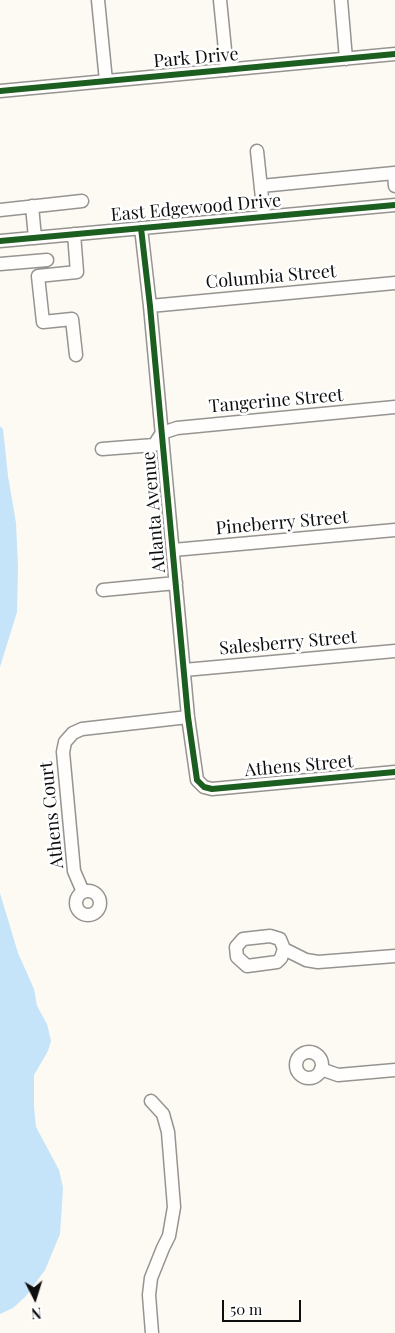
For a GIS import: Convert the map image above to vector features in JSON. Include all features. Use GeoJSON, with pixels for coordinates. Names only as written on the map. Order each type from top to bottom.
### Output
{"type":"FeatureCollection","features":[{"type":"Feature","properties":{"kind":"street"},"geometry":{"type":"LineString","coordinates":[[98,0],[106,81]]}},
{"type":"Feature","properties":{"kind":"street"},"geometry":{"type":"LineString","coordinates":[[220,0],[226,70]]}},
{"type":"Feature","properties":{"kind":"street"},"geometry":{"type":"LineString","coordinates":[[341,0],[346,59]]}},
{"type":"Feature","properties":{"kind":"street","name":"Park Drive"},"geometry":{"type":"LineString","coordinates":[[0,91],[395,54]]}},
{"type":"Feature","properties":{"kind":"street"},"geometry":{"type":"LineString","coordinates":[[257,151],[264,217]]}},
{"type":"Feature","properties":{"kind":"street"},"geometry":{"type":"LineString","coordinates":[[261,186],[394,173],[395,186]]}},
{"type":"Feature","properties":{"kind":"street"},"geometry":{"type":"LineString","coordinates":[[0,210],[82,201]]}},
{"type":"Feature","properties":{"kind":"street","name":"East Edgewood Drive"},"geometry":{"type":"LineString","coordinates":[[0,241],[395,205]]}},
{"type":"Feature","properties":{"kind":"street"},"geometry":{"type":"LineString","coordinates":[[32,206],[36,238],[47,260],[49,275]]}},
{"type":"Feature","properties":{"kind":"street","name":"Atlanta Avenue"},"geometry":{"type":"LineString","coordinates":[[141,228],[188,717],[197,780],[206,787]]}},
{"type":"Feature","properties":{"kind":"street"},"geometry":{"type":"LineString","coordinates":[[74,234],[77,272],[38,276],[43,322],[72,319],[76,356]]}},
{"type":"Feature","properties":{"kind":"street"},"geometry":{"type":"LineString","coordinates":[[30,262],[36,238]]}},
{"type":"Feature","properties":{"kind":"street"},"geometry":{"type":"LineString","coordinates":[[0,264],[47,260]]}},
{"type":"Feature","properties":{"kind":"street","name":"Columbia Street"},"geometry":{"type":"LineString","coordinates":[[150,306],[395,283]]}},
{"type":"Feature","properties":{"kind":"street","name":"Tangerine Street"},"geometry":{"type":"LineString","coordinates":[[102,449],[154,445],[162,434],[177,428],[395,407]]}},
{"type":"Feature","properties":{"kind":"street","name":"Pineberry Street"},"geometry":{"type":"LineString","coordinates":[[173,550],[395,530]]}},
{"type":"Feature","properties":{"kind":"street"},"geometry":{"type":"LineString","coordinates":[[104,590],[176,583]]}},
{"type":"Feature","properties":{"kind":"street","name":"Salesberry Street"},"geometry":{"type":"LineString","coordinates":[[184,670],[395,651]]}},
{"type":"Feature","properties":{"kind":"street","name":"Athens Court"},"geometry":{"type":"LineString","coordinates":[[83,892],[74,872],[63,752],[65,742],[73,733],[82,729],[188,717]]}},
{"type":"Feature","properties":{"kind":"street","name":"Athens Street"},"geometry":{"type":"LineString","coordinates":[[206,787],[212,789],[395,772]]}},
{"type":"Feature","properties":{"kind":"street"},"geometry":{"type":"LineString","coordinates":[[284,949],[306,960],[318,962],[395,956]]}},
{"type":"Feature","properties":{"kind":"street"},"geometry":{"type":"LineString","coordinates":[[321,1069],[338,1075],[395,1070]]}},
{"type":"Feature","properties":{"kind":"street"},"geometry":{"type":"LineString","coordinates":[[151,1101],[163,1114],[168,1132],[174,1207],[169,1236],[151,1278],[149,1295],[152,1333]]}},
{"type":"Feature","properties":{"kind":"water"},"geometry":{"type":"Polygon","coordinates":[[[0,426],[3,429],[16,523],[18,567],[17,612],[0,667],[0,426]]]}},
{"type":"Feature","properties":{"kind":"water"},"geometry":{"type":"Polygon","coordinates":[[[0,893],[18,953],[34,989],[37,1006],[47,1024],[51,1041],[48,1051],[34,1075],[34,1107],[36,1127],[59,1170],[63,1188],[60,1234],[45,1270],[26,1296],[13,1308],[0,1314],[0,893]]]}},
{"type":"Feature","properties":{"kind":"cycle path"},"geometry":{"type":"LineString","coordinates":[[0,91],[395,54]]}},
{"type":"Feature","properties":{"kind":"cycle path"},"geometry":{"type":"LineString","coordinates":[[0,241],[395,205]]}},
{"type":"Feature","properties":{"kind":"cycle path"},"geometry":{"type":"LineString","coordinates":[[141,228],[188,717],[197,780],[204,787],[212,789],[395,772]]}}]}
